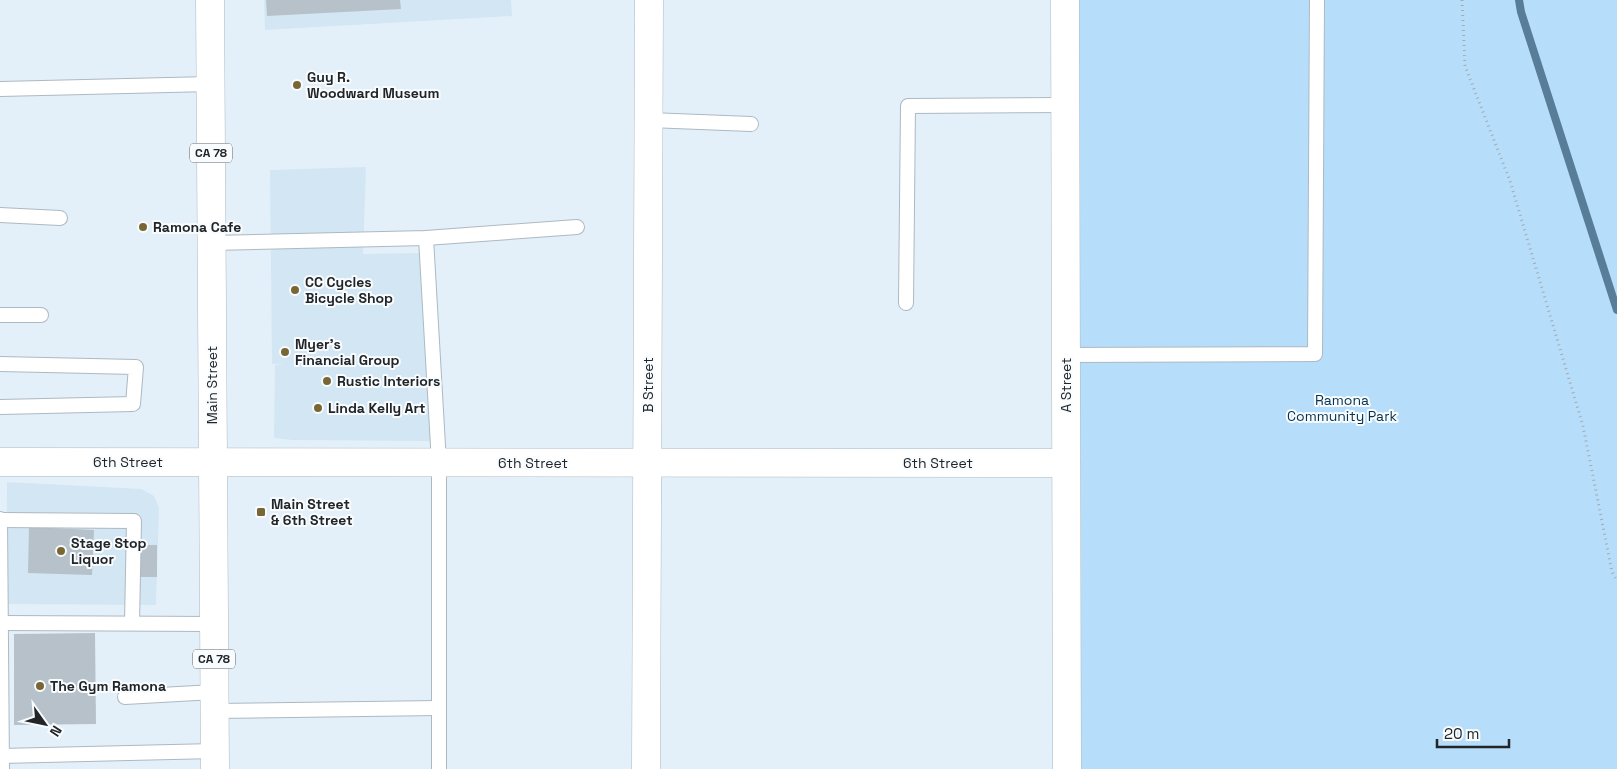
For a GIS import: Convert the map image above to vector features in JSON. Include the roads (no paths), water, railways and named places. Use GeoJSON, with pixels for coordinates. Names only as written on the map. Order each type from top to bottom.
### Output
{"type":"FeatureCollection","features":[{"type":"Feature","properties":{"kind":"street","name":"Main Street"},"geometry":{"type":"LineString","coordinates":[[210,0],[215,760]]}},
{"type":"Feature","properties":{"kind":"street","name":"B Street"},"geometry":{"type":"LineString","coordinates":[[646,769],[649,0]]}},
{"type":"Feature","properties":{"kind":"street","name":"A Street"},"geometry":{"type":"LineString","coordinates":[[1065,0],[1067,769]]}},
{"type":"Feature","properties":{"kind":"street","name":"6th Street"},"geometry":{"type":"LineString","coordinates":[[0,462],[1066,463]]}},
{"type":"Feature","properties":{"kind":"lane"},"geometry":{"type":"LineString","coordinates":[[1066,355],[1316,354],[1316,0]]}},
{"type":"Feature","properties":{"kind":"lane"},"geometry":{"type":"LineString","coordinates":[[0,89],[211,84]]}},
{"type":"Feature","properties":{"kind":"lane"},"geometry":{"type":"LineString","coordinates":[[906,303],[908,106],[1066,105]]}},
{"type":"Feature","properties":{"kind":"lane"},"geometry":{"type":"LineString","coordinates":[[649,120],[751,124]]}},
{"type":"Feature","properties":{"kind":"lane"},"geometry":{"type":"LineString","coordinates":[[0,215],[60,218]]}},
{"type":"Feature","properties":{"kind":"lane"},"geometry":{"type":"LineString","coordinates":[[212,242],[426,238],[577,226]]}},
{"type":"Feature","properties":{"kind":"lane"},"geometry":{"type":"LineString","coordinates":[[426,238],[439,463],[439,769]]}},
{"type":"Feature","properties":{"kind":"lane"},"geometry":{"type":"LineString","coordinates":[[0,316],[41,315]]}},
{"type":"Feature","properties":{"kind":"lane"},"geometry":{"type":"LineString","coordinates":[[0,364],[136,367],[133,404],[0,407]]}},
{"type":"Feature","properties":{"kind":"lane"},"geometry":{"type":"LineString","coordinates":[[132,624],[134,521],[0,519],[1,762],[215,760]]}},
{"type":"Feature","properties":{"kind":"lane"},"geometry":{"type":"LineString","coordinates":[[1,623],[214,624]]}},
{"type":"Feature","properties":{"kind":"lane"},"geometry":{"type":"LineString","coordinates":[[125,697],[214,702],[439,708]]}},
{"type":"Feature","properties":{"kind":"waterway"},"geometry":{"type":"LineString","coordinates":[[1519,0],[1521,12],[1617,310]]}},
{"type":"Feature","properties":{"kind":"place","name":"Guy R. Woodward Museum"},"geometry":{"type":"Point","coordinates":[297,85]}},
{"type":"Feature","properties":{"kind":"place","name":"Ramona Cafe"},"geometry":{"type":"Point","coordinates":[143,227]}},
{"type":"Feature","properties":{"kind":"place","name":"CC Cycles Bicycle Shop"},"geometry":{"type":"Point","coordinates":[295,290]}},
{"type":"Feature","properties":{"kind":"place","name":"Myer's Financial Group"},"geometry":{"type":"Point","coordinates":[285,352]}},
{"type":"Feature","properties":{"kind":"place","name":"Rustic Interiors"},"geometry":{"type":"Point","coordinates":[327,381]}},
{"type":"Feature","properties":{"kind":"place","name":"Linda Kelly Art"},"geometry":{"type":"Point","coordinates":[318,408]}},
{"type":"Feature","properties":{"kind":"place","name":"Main Street & 6th Street"},"geometry":{"type":"Point","coordinates":[261,512]}},
{"type":"Feature","properties":{"kind":"place","name":"Stage Stop Liquor"},"geometry":{"type":"Point","coordinates":[61,551]}},
{"type":"Feature","properties":{"kind":"place","name":"The Gym Ramona"},"geometry":{"type":"Point","coordinates":[40,686]}},
{"type":"Feature","properties":{"kind":"park label","name":"Ramona Community Park"},"geometry":{"type":"Point","coordinates":[1342,408]}}]}
